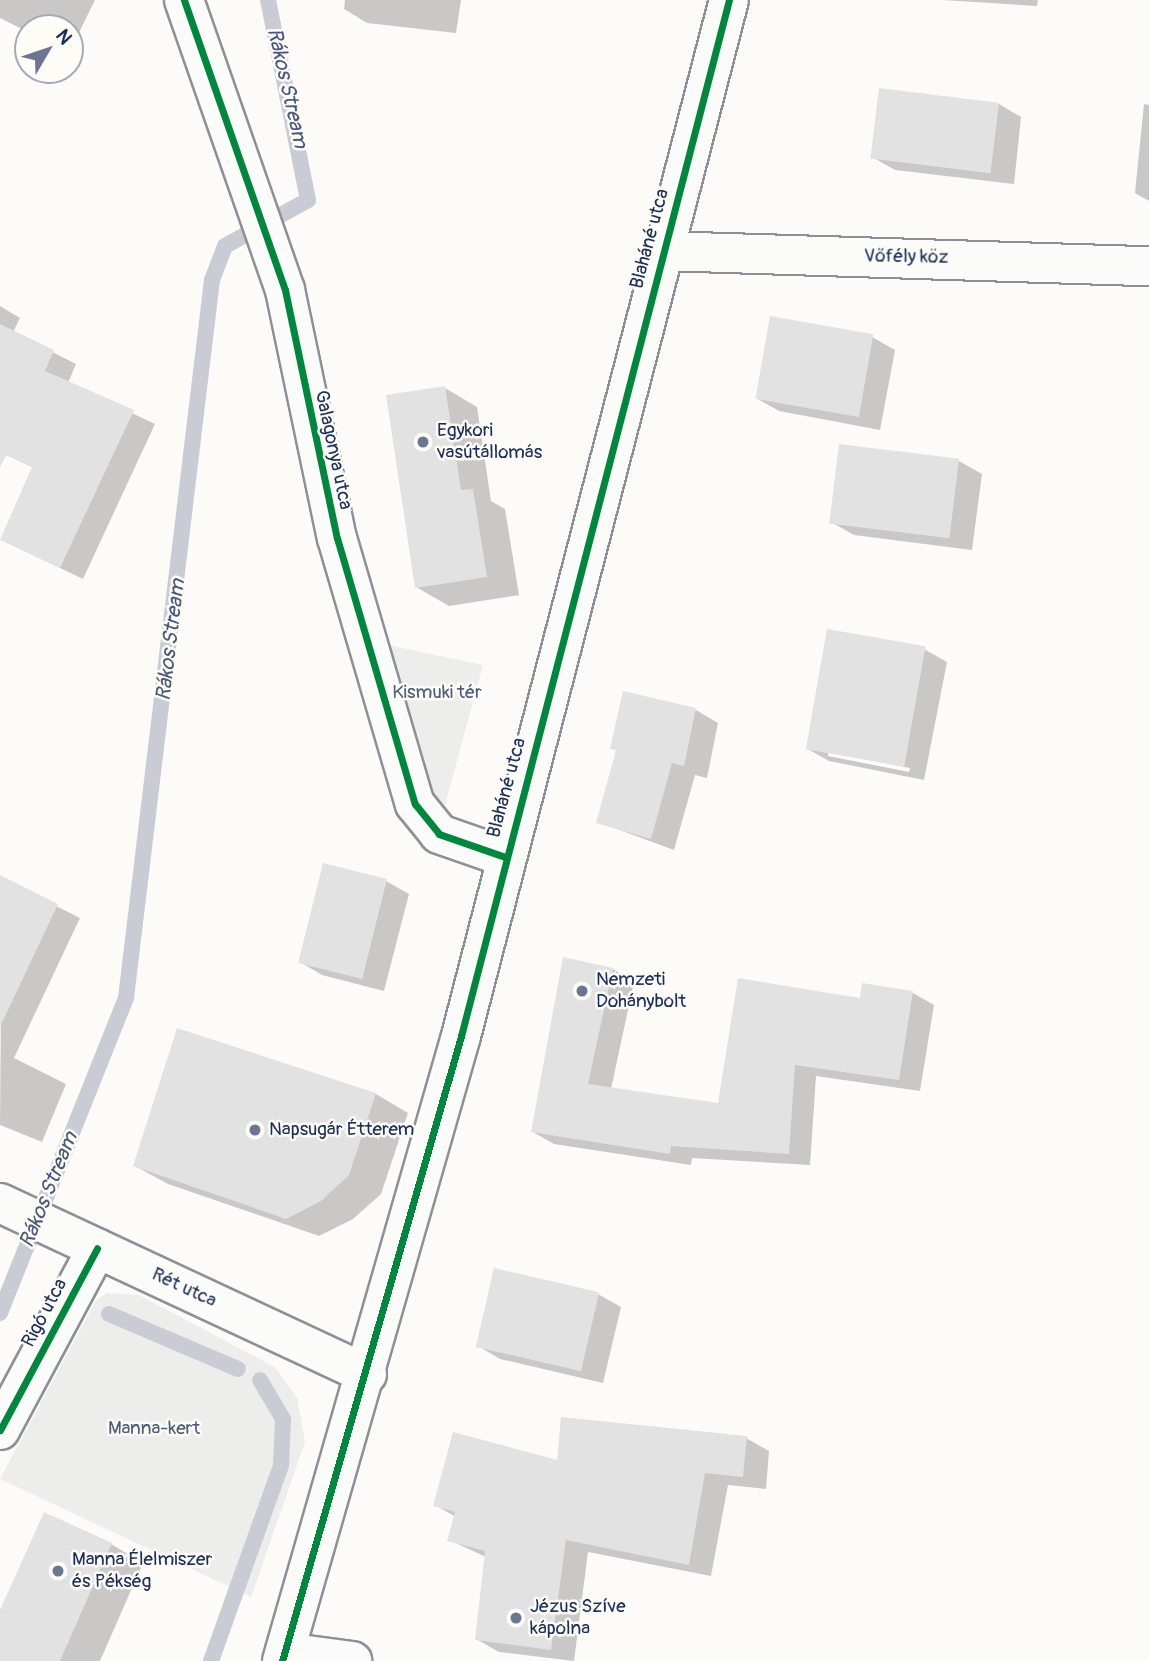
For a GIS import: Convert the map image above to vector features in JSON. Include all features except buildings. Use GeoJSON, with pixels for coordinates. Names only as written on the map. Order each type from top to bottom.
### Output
{"type":"FeatureCollection","features":[{"type":"Feature","properties":{"kind":"street","name":"Galagonya utca"},"geometry":{"type":"LineString","coordinates":[[184,0],[257,199],[272,252],[337,538],[415,804],[439,834],[505,857]]}},
{"type":"Feature","properties":{"kind":"street","name":"Blaháné utca"},"geometry":{"type":"LineString","coordinates":[[283,1656],[367,1374],[729,0]]}},
{"type":"Feature","properties":{"kind":"street","name":"Vőfély köz"},"geometry":{"type":"LineString","coordinates":[[663,251],[1149,266]]}},
{"type":"Feature","properties":{"kind":"street","name":"Rét utca"},"geometry":{"type":"LineString","coordinates":[[4,1205],[367,1374]]}},
{"type":"Feature","properties":{"kind":"street","name":"Rigó utca"},"geometry":{"type":"LineString","coordinates":[[0,1430],[86,1243]]}},
{"type":"Feature","properties":{"kind":"street"},"geometry":{"type":"LineString","coordinates":[[283,1656],[352,1661]]}},
{"type":"Feature","properties":{"kind":"green space","name":"Kismuki tér"},"geometry":{"type":"Polygon","coordinates":[[[383,644],[483,665],[445,805],[430,792],[383,644]]]}},
{"type":"Feature","properties":{"kind":"green space","name":"Manna-kert"},"geometry":{"type":"Polygon","coordinates":[[[107,1293],[139,1295],[275,1367],[297,1398],[305,1442],[251,1597],[0,1479],[96,1300],[107,1293]]]}},
{"type":"Feature","properties":{"kind":"waterway","name":"Rákos Stream"},"geometry":{"type":"LineString","coordinates":[[0,1313],[126,998],[212,280],[225,246],[308,200],[268,0]]}},
{"type":"Feature","properties":{"kind":"waterway"},"geometry":{"type":"LineString","coordinates":[[109,1314],[238,1369]]}},
{"type":"Feature","properties":{"kind":"waterway"},"geometry":{"type":"LineString","coordinates":[[211,1661],[281,1465],[283,1419],[260,1380]]}},
{"type":"Feature","properties":{"kind":"cycle path"},"geometry":{"type":"LineString","coordinates":[[184,0],[285,290],[337,538],[415,804],[439,834],[505,857]]}},
{"type":"Feature","properties":{"kind":"cycle path"},"geometry":{"type":"LineString","coordinates":[[282,1661],[461,1036],[729,0]]}},
{"type":"Feature","properties":{"kind":"cycle path"},"geometry":{"type":"LineString","coordinates":[[0,1430],[97,1248]]}},
{"type":"Feature","properties":{"kind":"place","name":"Egykori vasútállomás"},"geometry":{"type":"Point","coordinates":[423,442]}},
{"type":"Feature","properties":{"kind":"place","name":"Nemzeti Dohánybolt"},"geometry":{"type":"Point","coordinates":[582,991]}},
{"type":"Feature","properties":{"kind":"place","name":"Napsugár Étterem"},"geometry":{"type":"Point","coordinates":[255,1130]}},
{"type":"Feature","properties":{"kind":"place","name":"Manna Élelmiszer és Pékség"},"geometry":{"type":"Point","coordinates":[58,1571]}},
{"type":"Feature","properties":{"kind":"place","name":"Jézus Szíve kápolna"},"geometry":{"type":"Point","coordinates":[516,1618]}}]}
